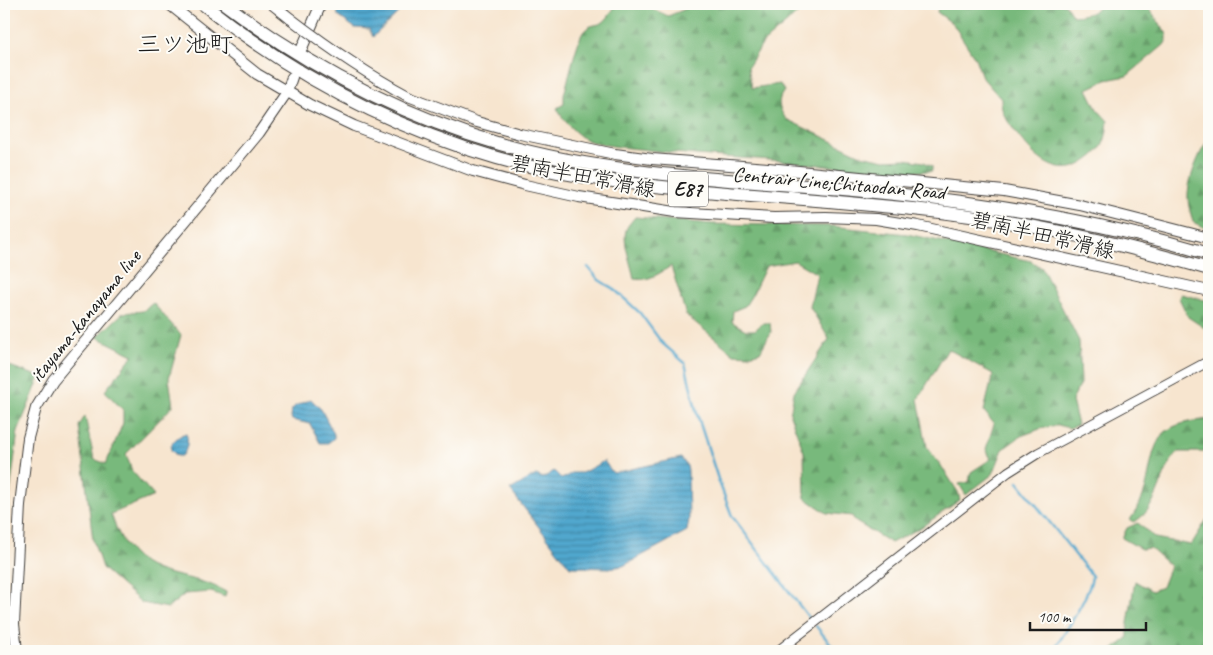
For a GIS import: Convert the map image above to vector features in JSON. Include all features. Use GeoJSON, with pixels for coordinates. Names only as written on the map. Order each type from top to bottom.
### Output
{"type":"FeatureCollection","features":[{"type":"Feature","properties":{"kind":"highway","name":"Centrair Line;Chitaodan Road"},"geometry":{"type":"LineString","coordinates":[[203,4],[256,43],[338,93],[430,135],[496,157],[592,178],[655,186],[916,210],[993,220],[1100,240],[1209,268]]}},
{"type":"Feature","properties":{"kind":"highway","name":"Centrair Line;Chitaodan Road"},"geometry":{"type":"LineString","coordinates":[[225,4],[260,30],[311,63],[375,97],[461,132],[534,153],[617,168],[673,175],[904,195],[983,204],[1091,224],[1209,254]]}},
{"type":"Feature","properties":{"kind":"main road","name":"碧南半田常滑線"},"geometry":{"type":"LineString","coordinates":[[168,4],[230,54],[287,92],[354,126],[472,171],[561,193],[675,212],[774,218],[834,217],[918,226],[1209,291]]}},
{"type":"Feature","properties":{"kind":"main road","name":"碧南半田常滑線"},"geometry":{"type":"LineString","coordinates":[[272,4],[338,55],[381,82],[408,96],[477,122],[520,134],[615,154],[652,159],[1004,191],[1080,205],[1209,238]]}},
{"type":"Feature","properties":{"kind":"main road"},"geometry":{"type":"LineString","coordinates":[[302,48],[321,4]]}},
{"type":"Feature","properties":{"kind":"main road","name":"itayama-kanayama line"},"geometry":{"type":"LineString","coordinates":[[17,651],[14,624],[20,505],[28,438],[36,408],[70,360],[259,133],[287,92],[292,77]]}},
{"type":"Feature","properties":{"kind":"street"},"geometry":{"type":"LineString","coordinates":[[778,651],[1008,472],[1038,452],[1209,361]]}},
{"type":"Feature","properties":{"kind":"green space"},"geometry":{"type":"Polygon","coordinates":[[[616,4],[647,4],[668,16],[694,4],[809,4],[763,43],[748,67],[752,88],[780,84],[784,91],[779,105],[786,119],[861,155],[885,160],[905,159],[924,162],[932,166],[932,171],[866,170],[684,154],[613,146],[587,140],[570,126],[557,108],[564,104],[564,95],[581,35],[588,27],[602,23],[616,4]]]}},
{"type":"Feature","properties":{"kind":"green space"},"geometry":{"type":"Polygon","coordinates":[[[939,4],[1065,4],[1073,16],[1091,13],[1100,7],[1100,4],[1146,4],[1167,34],[1167,40],[1164,45],[1127,76],[1106,80],[1087,89],[1097,109],[1108,121],[1106,134],[1098,152],[1077,166],[1066,169],[1046,163],[1037,157],[1014,130],[1003,112],[1001,99],[982,77],[975,58],[953,24],[937,12],[939,4]]]}},
{"type":"Feature","properties":{"kind":"green space"},"geometry":{"type":"Polygon","coordinates":[[[1209,139],[1209,230],[1193,222],[1189,207],[1188,191],[1194,167],[1209,139]]]}},
{"type":"Feature","properties":{"kind":"green space"},"geometry":{"type":"Polygon","coordinates":[[[635,217],[712,224],[831,226],[907,234],[1031,261],[1042,268],[1079,341],[1081,381],[1072,401],[1078,425],[1069,428],[1057,425],[1021,436],[1003,449],[993,474],[966,495],[959,484],[969,482],[971,472],[991,459],[986,449],[994,424],[984,411],[993,374],[948,349],[918,399],[927,447],[958,492],[960,500],[920,528],[891,543],[856,522],[852,516],[827,513],[805,498],[804,452],[790,415],[794,392],[829,339],[810,307],[817,274],[795,261],[766,266],[745,306],[733,311],[732,322],[746,330],[755,330],[763,323],[770,323],[771,332],[760,352],[749,355],[734,354],[686,315],[671,266],[649,278],[634,279],[625,235],[627,227],[635,217]]]}},
{"type":"Feature","properties":{"kind":"green space"},"geometry":{"type":"Polygon","coordinates":[[[1181,294],[1209,301],[1209,331],[1188,317],[1179,298],[1181,294]]]}},
{"type":"Feature","properties":{"kind":"green space"},"geometry":{"type":"Polygon","coordinates":[[[153,303],[181,335],[169,378],[173,406],[126,454],[132,471],[154,496],[111,514],[123,541],[136,558],[157,570],[201,581],[226,592],[225,597],[211,592],[185,594],[168,608],[142,603],[102,568],[93,540],[79,426],[85,416],[94,459],[106,464],[123,423],[123,410],[105,391],[133,355],[97,337],[123,313],[143,311],[153,303]]]}},
{"type":"Feature","properties":{"kind":"green space"},"geometry":{"type":"Polygon","coordinates":[[[4,364],[40,377],[18,431],[7,516],[4,570],[4,364]]]}},
{"type":"Feature","properties":{"kind":"green space"},"geometry":{"type":"Polygon","coordinates":[[[1209,419],[1209,452],[1178,452],[1167,469],[1149,508],[1143,516],[1134,522],[1130,520],[1143,497],[1154,450],[1162,435],[1177,425],[1209,419]]]}},
{"type":"Feature","properties":{"kind":"green space"},"geometry":{"type":"Polygon","coordinates":[[[1209,516],[1209,579],[1207,582],[1209,651],[1111,651],[1128,638],[1128,623],[1135,581],[1152,591],[1162,587],[1170,566],[1150,548],[1141,549],[1122,538],[1127,528],[1138,523],[1155,538],[1191,545],[1209,516]]]}},
{"type":"Feature","properties":{"kind":"water"},"geometry":{"type":"Polygon","coordinates":[[[337,4],[410,4],[401,10],[373,37],[369,29],[355,28],[338,16],[337,4]]]}},
{"type":"Feature","properties":{"kind":"water"},"geometry":{"type":"Polygon","coordinates":[[[311,399],[321,409],[334,434],[334,438],[328,443],[320,443],[310,424],[292,420],[292,409],[311,399]]]}},
{"type":"Feature","properties":{"kind":"water"},"geometry":{"type":"Polygon","coordinates":[[[183,434],[187,436],[186,448],[182,456],[177,456],[171,450],[172,445],[174,440],[183,434]]]}},
{"type":"Feature","properties":{"kind":"water"},"geometry":{"type":"Polygon","coordinates":[[[681,458],[688,471],[689,520],[687,531],[623,566],[610,568],[570,567],[510,490],[536,475],[543,478],[554,471],[562,479],[572,473],[582,473],[604,461],[613,473],[681,458]]]}},
{"type":"Feature","properties":{"kind":"waterway"},"geometry":{"type":"LineString","coordinates":[[588,267],[599,280],[615,290],[640,313],[662,343],[685,363],[697,414],[732,516],[812,622]]}},
{"type":"Feature","properties":{"kind":"waterway"},"geometry":{"type":"LineString","coordinates":[[1018,482],[1092,576],[1082,603],[1053,651]]}},
{"type":"Feature","properties":{"kind":"waterway"},"geometry":{"type":"LineString","coordinates":[[816,626],[836,651]]}},
{"type":"Feature","properties":{"kind":"district","name":"三ツ池町"},"geometry":{"type":"Point","coordinates":[185,44]}}]}
